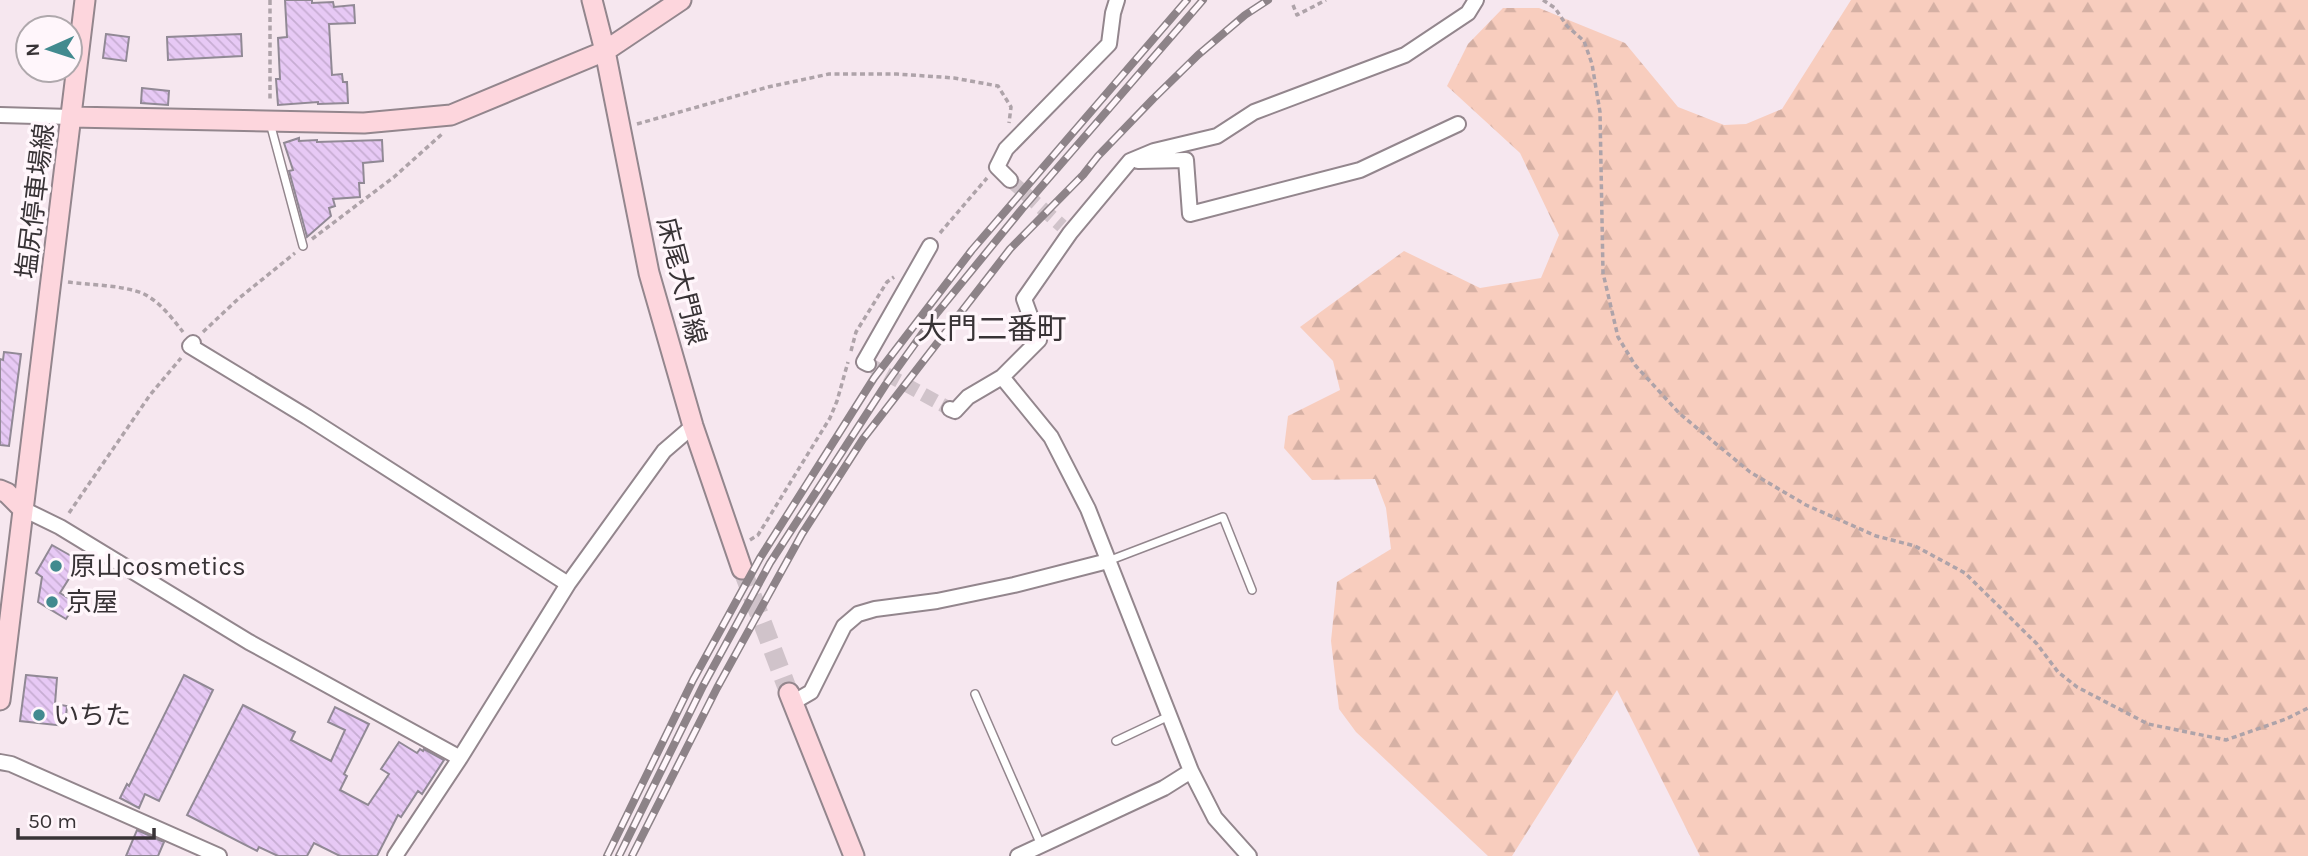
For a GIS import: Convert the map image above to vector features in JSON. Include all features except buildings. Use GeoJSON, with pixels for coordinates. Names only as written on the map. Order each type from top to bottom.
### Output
{"type":"FeatureCollection","features":[{"type":"Feature","properties":{"kind":"main road","name":"塩尻停車場線"},"geometry":{"type":"LineString","coordinates":[[1,690],[4,630],[23,509],[85,0]]}},
{"type":"Feature","properties":{"kind":"main road","name":"床尾大門線"},"geometry":{"type":"LineString","coordinates":[[592,0],[605,51],[649,273],[693,426],[740,559]]}},
{"type":"Feature","properties":{"kind":"main road"},"geometry":{"type":"LineString","coordinates":[[71,117],[364,123],[451,115],[605,51],[681,0]]}},
{"type":"Feature","properties":{"kind":"main road"},"geometry":{"type":"LineString","coordinates":[[0,489],[23,509]]}},
{"type":"Feature","properties":{"kind":"main road"},"geometry":{"type":"LineString","coordinates":[[790,698],[854,856]]}},
{"type":"Feature","properties":{"kind":"street"},"geometry":{"type":"LineString","coordinates":[[1010,180],[997,167],[1006,149],[1110,44],[1117,0]]}},
{"type":"Feature","properties":{"kind":"street"},"geometry":{"type":"LineString","coordinates":[[950,409],[955,411],[968,397],[1002,377],[1039,340],[1024,299],[1066,230],[1130,161],[1154,151],[1217,136],[1254,112],[1405,55],[1468,13],[1476,0]]}},
{"type":"Feature","properties":{"kind":"street"},"geometry":{"type":"LineString","coordinates":[[0,115],[71,117]]}},
{"type":"Feature","properties":{"kind":"street"},"geometry":{"type":"LineString","coordinates":[[1130,161],[1186,160],[1190,214],[1360,170],[1458,124]]}},
{"type":"Feature","properties":{"kind":"street"},"geometry":{"type":"LineString","coordinates":[[867,364],[864,362],[930,246]]}},
{"type":"Feature","properties":{"kind":"street"},"geometry":{"type":"LineString","coordinates":[[191,344],[568,584]]}},
{"type":"Feature","properties":{"kind":"street"},"geometry":{"type":"LineString","coordinates":[[1002,377],[1051,437],[1088,509],[1191,771],[1215,818],[1249,856]]}},
{"type":"Feature","properties":{"kind":"street"},"geometry":{"type":"LineString","coordinates":[[395,856],[460,758],[568,584],[664,452],[693,426]]}},
{"type":"Feature","properties":{"kind":"street"},"geometry":{"type":"LineString","coordinates":[[23,509],[60,527],[250,642],[460,758]]}},
{"type":"Feature","properties":{"kind":"street"},"geometry":{"type":"LineString","coordinates":[[790,698],[811,692],[844,626],[858,614],[1014,585],[1108,561]]}},
{"type":"Feature","properties":{"kind":"street"},"geometry":{"type":"LineString","coordinates":[[0,762],[11,764],[219,856]]}},
{"type":"Feature","properties":{"kind":"street"},"geometry":{"type":"LineString","coordinates":[[1018,856],[1164,788],[1191,771]]}},
{"type":"Feature","properties":{"kind":"lane"},"geometry":{"type":"LineString","coordinates":[[270,122],[303,246]]}},
{"type":"Feature","properties":{"kind":"lane"},"geometry":{"type":"LineString","coordinates":[[1108,561],[1223,517],[1252,590]]}},
{"type":"Feature","properties":{"kind":"lane"},"geometry":{"type":"LineString","coordinates":[[975,694],[1041,845]]}},
{"type":"Feature","properties":{"kind":"lane"},"geometry":{"type":"LineString","coordinates":[[1116,741],[1170,716]]}},
{"type":"Feature","properties":{"kind":"path"},"geometry":{"type":"LineString","coordinates":[[270,0],[270,122]]}},
{"type":"Feature","properties":{"kind":"path"},"geometry":{"type":"LineString","coordinates":[[1293,5],[1297,15],[1325,0]]}},
{"type":"Feature","properties":{"kind":"path"},"geometry":{"type":"LineString","coordinates":[[1543,0],[1555,8],[1567,26],[1584,41],[1592,64],[1600,112],[1603,273],[1618,337],[1635,365],[1679,414],[1750,472],[1806,505],[1876,536],[1915,546],[1965,573],[2037,644],[2058,672],[2077,687],[2148,724],[2225,740],[2286,719],[2308,708]]}},
{"type":"Feature","properties":{"kind":"path"},"geometry":{"type":"LineString","coordinates":[[621,128],[768,87],[829,74],[897,74],[954,78],[998,86],[1011,107],[1006,149]]}},
{"type":"Feature","properties":{"kind":"path"},"geometry":{"type":"LineString","coordinates":[[60,527],[150,395],[191,344],[230,306],[394,177],[441,134],[451,115]]}},
{"type":"Feature","properties":{"kind":"path"},"geometry":{"type":"LineString","coordinates":[[930,246],[956,211],[997,167]]}},
{"type":"Feature","properties":{"kind":"path"},"geometry":{"type":"LineString","coordinates":[[740,559],[758,535],[830,418],[856,332],[887,282],[896,275]]}},
{"type":"Feature","properties":{"kind":"path"},"geometry":{"type":"LineString","coordinates":[[52,281],[119,288],[143,294],[165,310],[191,344]]}},
{"type":"Feature","properties":{"kind":"green space"},"geometry":{"type":"Polygon","coordinates":[[[1851,0],[2308,0],[2308,856],[1700,856],[1617,690],[1512,856],[1488,856],[1356,732],[1339,709],[1331,641],[1337,582],[1391,549],[1386,508],[1375,479],[1312,480],[1284,448],[1288,416],[1340,390],[1333,361],[1300,327],[1404,251],[1480,288],[1541,278],[1559,235],[1520,153],[1447,86],[1468,44],[1503,8],[1539,8],[1625,43],[1678,107],[1724,125],[1746,124],[1782,109],[1851,0]]]}},
{"type":"Feature","properties":{"kind":"tunnel"},"geometry":{"type":"LineString","coordinates":[[1010,180],[1062,226]]}},
{"type":"Feature","properties":{"kind":"tunnel"},"geometry":{"type":"LineString","coordinates":[[868,364],[950,409]]}},
{"type":"Feature","properties":{"kind":"tunnel"},"geometry":{"type":"LineString","coordinates":[[742,569],[789,693]]}},
{"type":"Feature","properties":{"kind":"railway"},"geometry":{"type":"LineString","coordinates":[[607,856],[693,680],[760,558],[874,378],[972,250],[1187,0]]}},
{"type":"Feature","properties":{"kind":"railway"},"geometry":{"type":"LineString","coordinates":[[619,856],[703,686],[770,563],[886,384],[937,313],[1022,209],[1203,0]]}},
{"type":"Feature","properties":{"kind":"railway"},"geometry":{"type":"LineString","coordinates":[[632,856],[717,688],[802,534],[863,439],[1010,249],[1198,55],[1245,15],[1268,0]]}},
{"type":"Feature","properties":{"kind":"place","name":"原山cosmetics"},"geometry":{"type":"Point","coordinates":[56,566]}},
{"type":"Feature","properties":{"kind":"place","name":"京屋"},"geometry":{"type":"Point","coordinates":[52,602]}},
{"type":"Feature","properties":{"kind":"place","name":"いちた"},"geometry":{"type":"Point","coordinates":[39,715]}},
{"type":"Feature","properties":{"kind":"district","name":"大門二番町"},"geometry":{"type":"Point","coordinates":[992,329]}}]}
